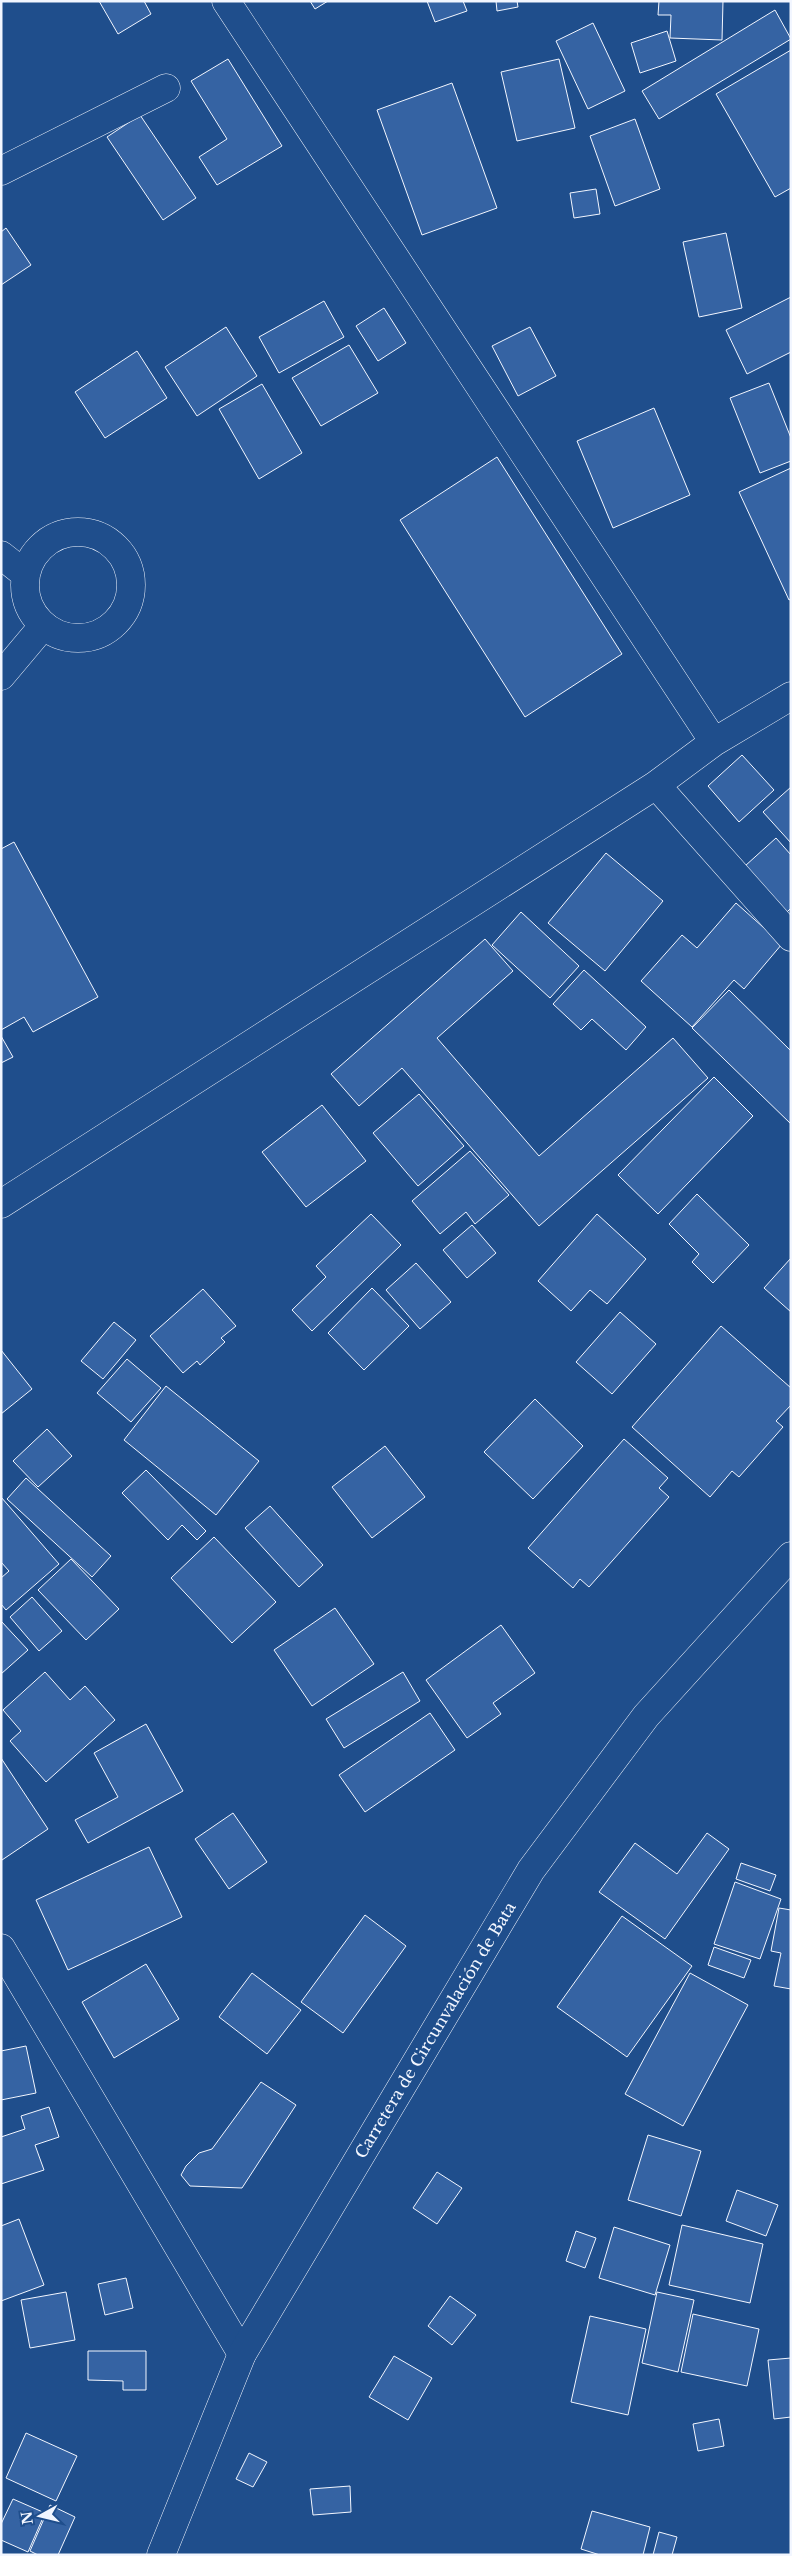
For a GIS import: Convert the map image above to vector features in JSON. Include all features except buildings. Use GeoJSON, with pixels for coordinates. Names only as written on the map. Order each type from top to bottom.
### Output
{"type":"FeatureCollection","features":[{"type":"Feature","properties":{"kind":"street"},"geometry":{"type":"LineString","coordinates":[[226,1],[714,742]]}},
{"type":"Feature","properties":{"kind":"street"},"geometry":{"type":"LineString","coordinates":[[1,171],[166,88]]}},
{"type":"Feature","properties":{"kind":"street"},"geometry":{"type":"LineString","coordinates":[[79,531],[97,535],[113,544],[124,559],[130,576],[130,595],[124,612],[111,627],[95,635],[77,638],[59,635],[43,626],[27,602],[24,588],[32,556],[45,543],[61,534],[79,531]]}},
{"type":"Feature","properties":{"kind":"street"},"geometry":{"type":"LineString","coordinates":[[1,555],[26,574]]}},
{"type":"Feature","properties":{"kind":"street"},"geometry":{"type":"LineString","coordinates":[[1,676],[43,626]]}},
{"type":"Feature","properties":{"kind":"street"},"geometry":{"type":"LineString","coordinates":[[1,1204],[656,785],[714,742],[791,696]]}},
{"type":"Feature","properties":{"kind":"street"},"geometry":{"type":"LineString","coordinates":[[656,785],[791,937]]}},
{"type":"Feature","properties":{"kind":"street","name":"Carretera de Circunvalación de Bata"},"geometry":{"type":"LineString","coordinates":[[161,2555],[242,2354],[531,1870],[646,1716],[791,1556]]}},
{"type":"Feature","properties":{"kind":"street"},"geometry":{"type":"LineString","coordinates":[[1,1948],[242,2354]]}}]}
